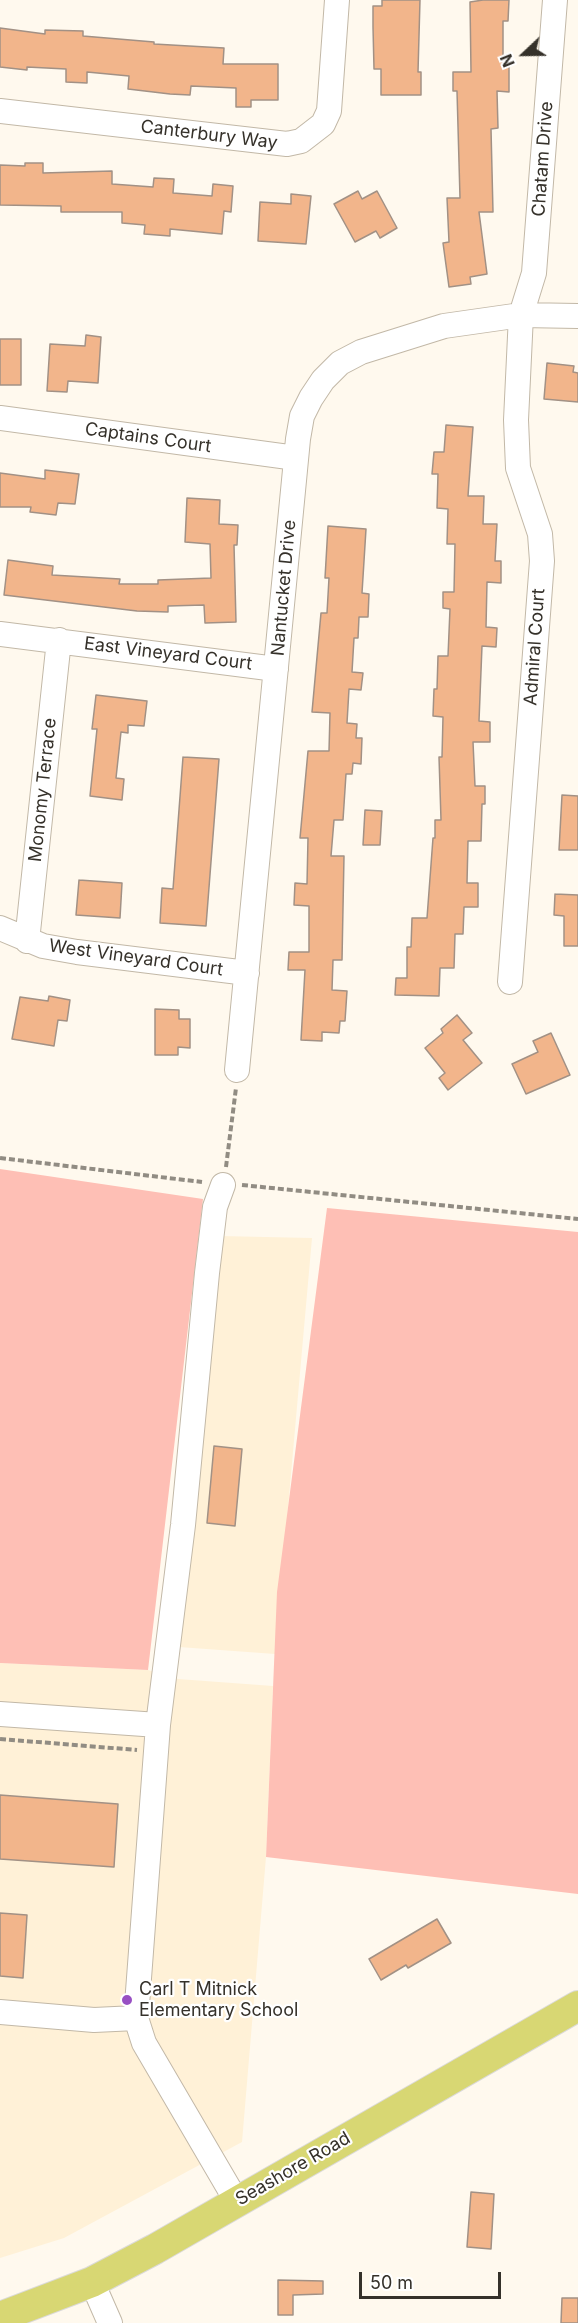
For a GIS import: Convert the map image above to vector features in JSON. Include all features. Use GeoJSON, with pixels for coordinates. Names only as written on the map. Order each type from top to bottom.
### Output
{"type":"FeatureCollection","features":[{"type":"Feature","properties":{"kind":"main road","name":"Seashore Road"},"geometry":{"type":"LineString","coordinates":[[0,2317],[92,2282],[155,2249],[578,2006]]}},
{"type":"Feature","properties":{"kind":"street","name":"Canterbury Way"},"geometry":{"type":"LineString","coordinates":[[0,111],[287,144],[301,141],[313,135],[323,124],[329,111],[337,0]]}},
{"type":"Feature","properties":{"kind":"street","name":"Chatam Drive"},"geometry":{"type":"LineString","coordinates":[[521,315],[534,273],[555,0]]}},
{"type":"Feature","properties":{"kind":"street","name":"Nantucket Drive"},"geometry":{"type":"LineString","coordinates":[[237,1070],[296,458],[302,416],[310,398],[323,380],[340,363],[361,352],[444,326],[521,315],[578,316]]}},
{"type":"Feature","properties":{"kind":"street","name":"Admiral Court"},"geometry":{"type":"LineString","coordinates":[[510,982],[542,561],[540,534],[518,468],[516,420],[521,315]]}},
{"type":"Feature","properties":{"kind":"street","name":"Captains Court"},"geometry":{"type":"LineString","coordinates":[[0,418],[296,458]]}},
{"type":"Feature","properties":{"kind":"street","name":"East Vineyard Court"},"geometry":{"type":"LineString","coordinates":[[0,634],[276,669]]}},
{"type":"Feature","properties":{"kind":"street","name":"Monomy Terrace"},"geometry":{"type":"LineString","coordinates":[[27,940],[59,640]]}},
{"type":"Feature","properties":{"kind":"street","name":"West Vineyard Court"},"geometry":{"type":"LineString","coordinates":[[0,928],[27,940],[77,952],[247,973]]}},
{"type":"Feature","properties":{"kind":"street"},"geometry":{"type":"LineString","coordinates":[[223,1185],[215,1208],[207,1273],[183,1524],[158,1725],[136,2018],[144,2043],[237,2202]]}},
{"type":"Feature","properties":{"kind":"street"},"geometry":{"type":"LineString","coordinates":[[0,1714],[158,1725]]}},
{"type":"Feature","properties":{"kind":"street"},"geometry":{"type":"LineString","coordinates":[[0,2012],[94,2020],[136,2018]]}},
{"type":"Feature","properties":{"kind":"street"},"geometry":{"type":"LineString","coordinates":[[92,2282],[110,2323]]}},
{"type":"Feature","properties":{"kind":"path"},"geometry":{"type":"LineString","coordinates":[[223,1185],[232,1136],[237,1070]]}},
{"type":"Feature","properties":{"kind":"path"},"geometry":{"type":"LineString","coordinates":[[0,1158],[183,1178],[223,1185],[578,1219]]}},
{"type":"Feature","properties":{"kind":"path"},"geometry":{"type":"LineString","coordinates":[[0,1739],[156,1751]]}},
{"type":"Feature","properties":{"kind":"shaded area"},"geometry":{"type":"Polygon","coordinates":[[[0,1169],[203,1199],[148,1670],[0,1663],[0,1169]]]}},
{"type":"Feature","properties":{"kind":"shaded area"},"geometry":{"type":"Polygon","coordinates":[[[327,1208],[578,1232],[578,1894],[266,1857],[277,1592],[327,1208]]]}},
{"type":"Feature","properties":{"kind":"shaded area"},"geometry":{"type":"Polygon","coordinates":[[[219,1236],[312,1238],[275,1654],[179,1647],[219,1236]]]}},
{"type":"Feature","properties":{"kind":"shaded area","name":"Carl T Mitnick Elementary School"},"geometry":{"type":"Polygon","coordinates":[[[0,1663],[148,1670],[178,1679],[273,1686],[266,1857],[242,2142],[64,2238],[0,2258],[0,1663]]]}},
{"type":"Feature","properties":{"kind":"building"},"geometry":{"type":"Polygon","coordinates":[[[382,0],[420,0],[418,72],[421,72],[421,95],[381,95],[381,69],[374,69],[373,6],[382,6],[382,0]]]}},
{"type":"Feature","properties":{"kind":"building"},"geometry":{"type":"Polygon","coordinates":[[[509,0],[508,21],[503,21],[503,67],[509,67],[509,92],[497,91],[498,128],[491,129],[493,212],[479,212],[487,274],[470,277],[471,284],[449,287],[443,243],[449,242],[447,198],[460,198],[457,91],[453,91],[453,72],[471,72],[470,2],[509,0]]]}},
{"type":"Feature","properties":{"kind":"building"},"geometry":{"type":"Polygon","coordinates":[[[0,28],[45,34],[45,30],[83,31],[83,36],[154,42],[154,44],[224,48],[223,64],[278,64],[278,100],[251,100],[251,107],[236,107],[236,88],[191,86],[190,95],[170,94],[128,89],[129,76],[87,72],[87,83],[66,82],[66,69],[27,67],[27,70],[0,67],[0,28]]]}},
{"type":"Feature","properties":{"kind":"building"},"geometry":{"type":"Polygon","coordinates":[[[25,163],[43,163],[43,173],[112,171],[112,184],[153,187],[154,178],[174,179],[173,193],[212,196],[213,184],[233,186],[231,212],[224,211],[222,234],[170,229],[170,236],[144,234],[145,225],[122,223],[122,212],[61,212],[61,206],[0,205],[0,165],[25,166],[25,163]]]}},
{"type":"Feature","properties":{"kind":"building"},"geometry":{"type":"Polygon","coordinates":[[[358,191],[362,199],[377,191],[397,228],[380,238],[376,231],[355,242],[334,204],[358,191]]]}},
{"type":"Feature","properties":{"kind":"building"},"geometry":{"type":"Polygon","coordinates":[[[291,194],[311,196],[306,244],[258,241],[260,202],[291,204],[291,194]]]}},
{"type":"Feature","properties":{"kind":"building"},"geometry":{"type":"Polygon","coordinates":[[[86,335],[101,337],[98,383],[68,381],[67,392],[47,391],[50,344],[85,346],[86,335]]]}},
{"type":"Feature","properties":{"kind":"building"},"geometry":{"type":"Polygon","coordinates":[[[0,339],[21,339],[21,385],[0,385],[0,339]]]}},
{"type":"Feature","properties":{"kind":"building"},"geometry":{"type":"Polygon","coordinates":[[[547,363],[574,366],[573,372],[578,373],[578,402],[544,399],[547,363]]]}},
{"type":"Feature","properties":{"kind":"building"},"geometry":{"type":"Polygon","coordinates":[[[446,425],[473,427],[468,496],[484,496],[483,524],[497,524],[495,561],[501,561],[501,583],[487,582],[486,627],[497,628],[496,647],[482,646],[479,721],[490,722],[490,742],[473,742],[475,786],[485,786],[481,841],[468,841],[467,883],[478,883],[478,907],[464,907],[463,934],[455,934],[454,968],[440,968],[439,996],[395,995],[396,978],[407,978],[407,947],[411,947],[412,918],[427,918],[435,820],[441,820],[439,757],[442,757],[443,717],[433,716],[434,689],[437,689],[438,656],[448,656],[450,609],[443,608],[443,592],[454,592],[455,544],[447,544],[448,509],[437,508],[438,474],[432,474],[434,452],[444,452],[446,425]]]}},
{"type":"Feature","properties":{"kind":"building"},"geometry":{"type":"Polygon","coordinates":[[[45,470],[79,474],[75,504],[58,503],[56,515],[30,512],[31,507],[0,507],[0,473],[45,479],[45,470]]]}},
{"type":"Feature","properties":{"kind":"building"},"geometry":{"type":"Polygon","coordinates":[[[187,498],[220,500],[219,524],[238,525],[237,545],[234,545],[236,622],[205,623],[204,605],[168,606],[168,612],[137,611],[4,595],[8,560],[53,566],[52,575],[120,579],[119,584],[158,584],[158,580],[211,578],[210,544],[185,542],[187,498]]]}},
{"type":"Feature","properties":{"kind":"building"},"geometry":{"type":"Polygon","coordinates":[[[328,526],[366,529],[362,593],[369,594],[368,617],[359,617],[358,638],[354,638],[352,672],[363,673],[361,690],[349,689],[347,723],[357,724],[356,738],[362,738],[361,764],[353,763],[352,774],[346,774],[343,820],[334,820],[331,856],[344,856],[342,960],[333,960],[332,990],[347,991],[345,1021],[340,1021],[339,1033],[322,1032],[322,1041],[301,1040],[305,970],[288,970],[289,952],[309,952],[309,906],[294,905],[295,883],[307,884],[308,838],[300,838],[308,751],[329,751],[330,713],[312,712],[321,613],[327,613],[329,578],[325,578],[328,526]]]}},
{"type":"Feature","properties":{"kind":"building"},"geometry":{"type":"Polygon","coordinates":[[[96,695],[147,701],[144,726],[128,725],[128,733],[121,732],[116,778],[124,779],[122,800],[90,796],[97,729],[92,729],[96,695]]]}},
{"type":"Feature","properties":{"kind":"building"},"geometry":{"type":"Polygon","coordinates":[[[183,757],[219,759],[206,926],[160,923],[162,888],[173,889],[183,757]]]}},
{"type":"Feature","properties":{"kind":"building"},"geometry":{"type":"Polygon","coordinates":[[[562,795],[578,796],[578,850],[559,850],[562,795]]]}},
{"type":"Feature","properties":{"kind":"building"},"geometry":{"type":"Polygon","coordinates":[[[365,810],[382,811],[380,845],[363,845],[365,810]]]}},
{"type":"Feature","properties":{"kind":"building"},"geometry":{"type":"Polygon","coordinates":[[[79,880],[122,883],[120,918],[76,915],[79,880]]]}},
{"type":"Feature","properties":{"kind":"building"},"geometry":{"type":"Polygon","coordinates":[[[555,894],[578,895],[578,946],[564,946],[564,916],[554,915],[555,894]]]}},
{"type":"Feature","properties":{"kind":"building"},"geometry":{"type":"Polygon","coordinates":[[[49,996],[70,1000],[67,1021],[58,1020],[54,1046],[12,1039],[20,997],[48,1001],[49,996]]]}},
{"type":"Feature","properties":{"kind":"building"},"geometry":{"type":"Polygon","coordinates":[[[155,1009],[179,1010],[179,1019],[190,1019],[190,1048],[178,1047],[178,1055],[155,1055],[155,1009]]]}},
{"type":"Feature","properties":{"kind":"building"},"geometry":{"type":"Polygon","coordinates":[[[457,1015],[472,1033],[463,1040],[482,1063],[448,1090],[439,1078],[445,1073],[425,1048],[443,1033],[441,1029],[457,1015]]]}},
{"type":"Feature","properties":{"kind":"building"},"geometry":{"type":"Polygon","coordinates":[[[551,1033],[570,1075],[526,1094],[512,1064],[538,1052],[533,1041],[551,1033]]]}},
{"type":"Feature","properties":{"kind":"building"},"geometry":{"type":"Polygon","coordinates":[[[214,1446],[242,1449],[235,1526],[207,1523],[214,1446]]]}},
{"type":"Feature","properties":{"kind":"building"},"geometry":{"type":"Polygon","coordinates":[[[0,1795],[118,1804],[114,1867],[0,1859],[0,1795]]]}},
{"type":"Feature","properties":{"kind":"building"},"geometry":{"type":"Polygon","coordinates":[[[0,1913],[27,1915],[23,1978],[0,1976],[0,1913]]]}},
{"type":"Feature","properties":{"kind":"building"},"geometry":{"type":"Polygon","coordinates":[[[437,1919],[451,1943],[408,1968],[406,1965],[381,1980],[369,1959],[437,1919]]]}},
{"type":"Feature","properties":{"kind":"building"},"geometry":{"type":"Polygon","coordinates":[[[471,2192],[494,2194],[491,2249],[467,2247],[471,2192]]]}},
{"type":"Feature","properties":{"kind":"building"},"geometry":{"type":"Polygon","coordinates":[[[278,2280],[323,2281],[323,2294],[293,2295],[293,2315],[278,2315],[278,2280]]]}},
{"type":"Feature","properties":{"kind":"building"},"geometry":{"type":"Polygon","coordinates":[[[562,2298],[578,2298],[578,2323],[561,2323],[562,2298]]]}},
{"type":"Feature","properties":{"kind":"place","name":"Carl T Mitnick Elementary School"},"geometry":{"type":"Point","coordinates":[127,2000]}}]}
